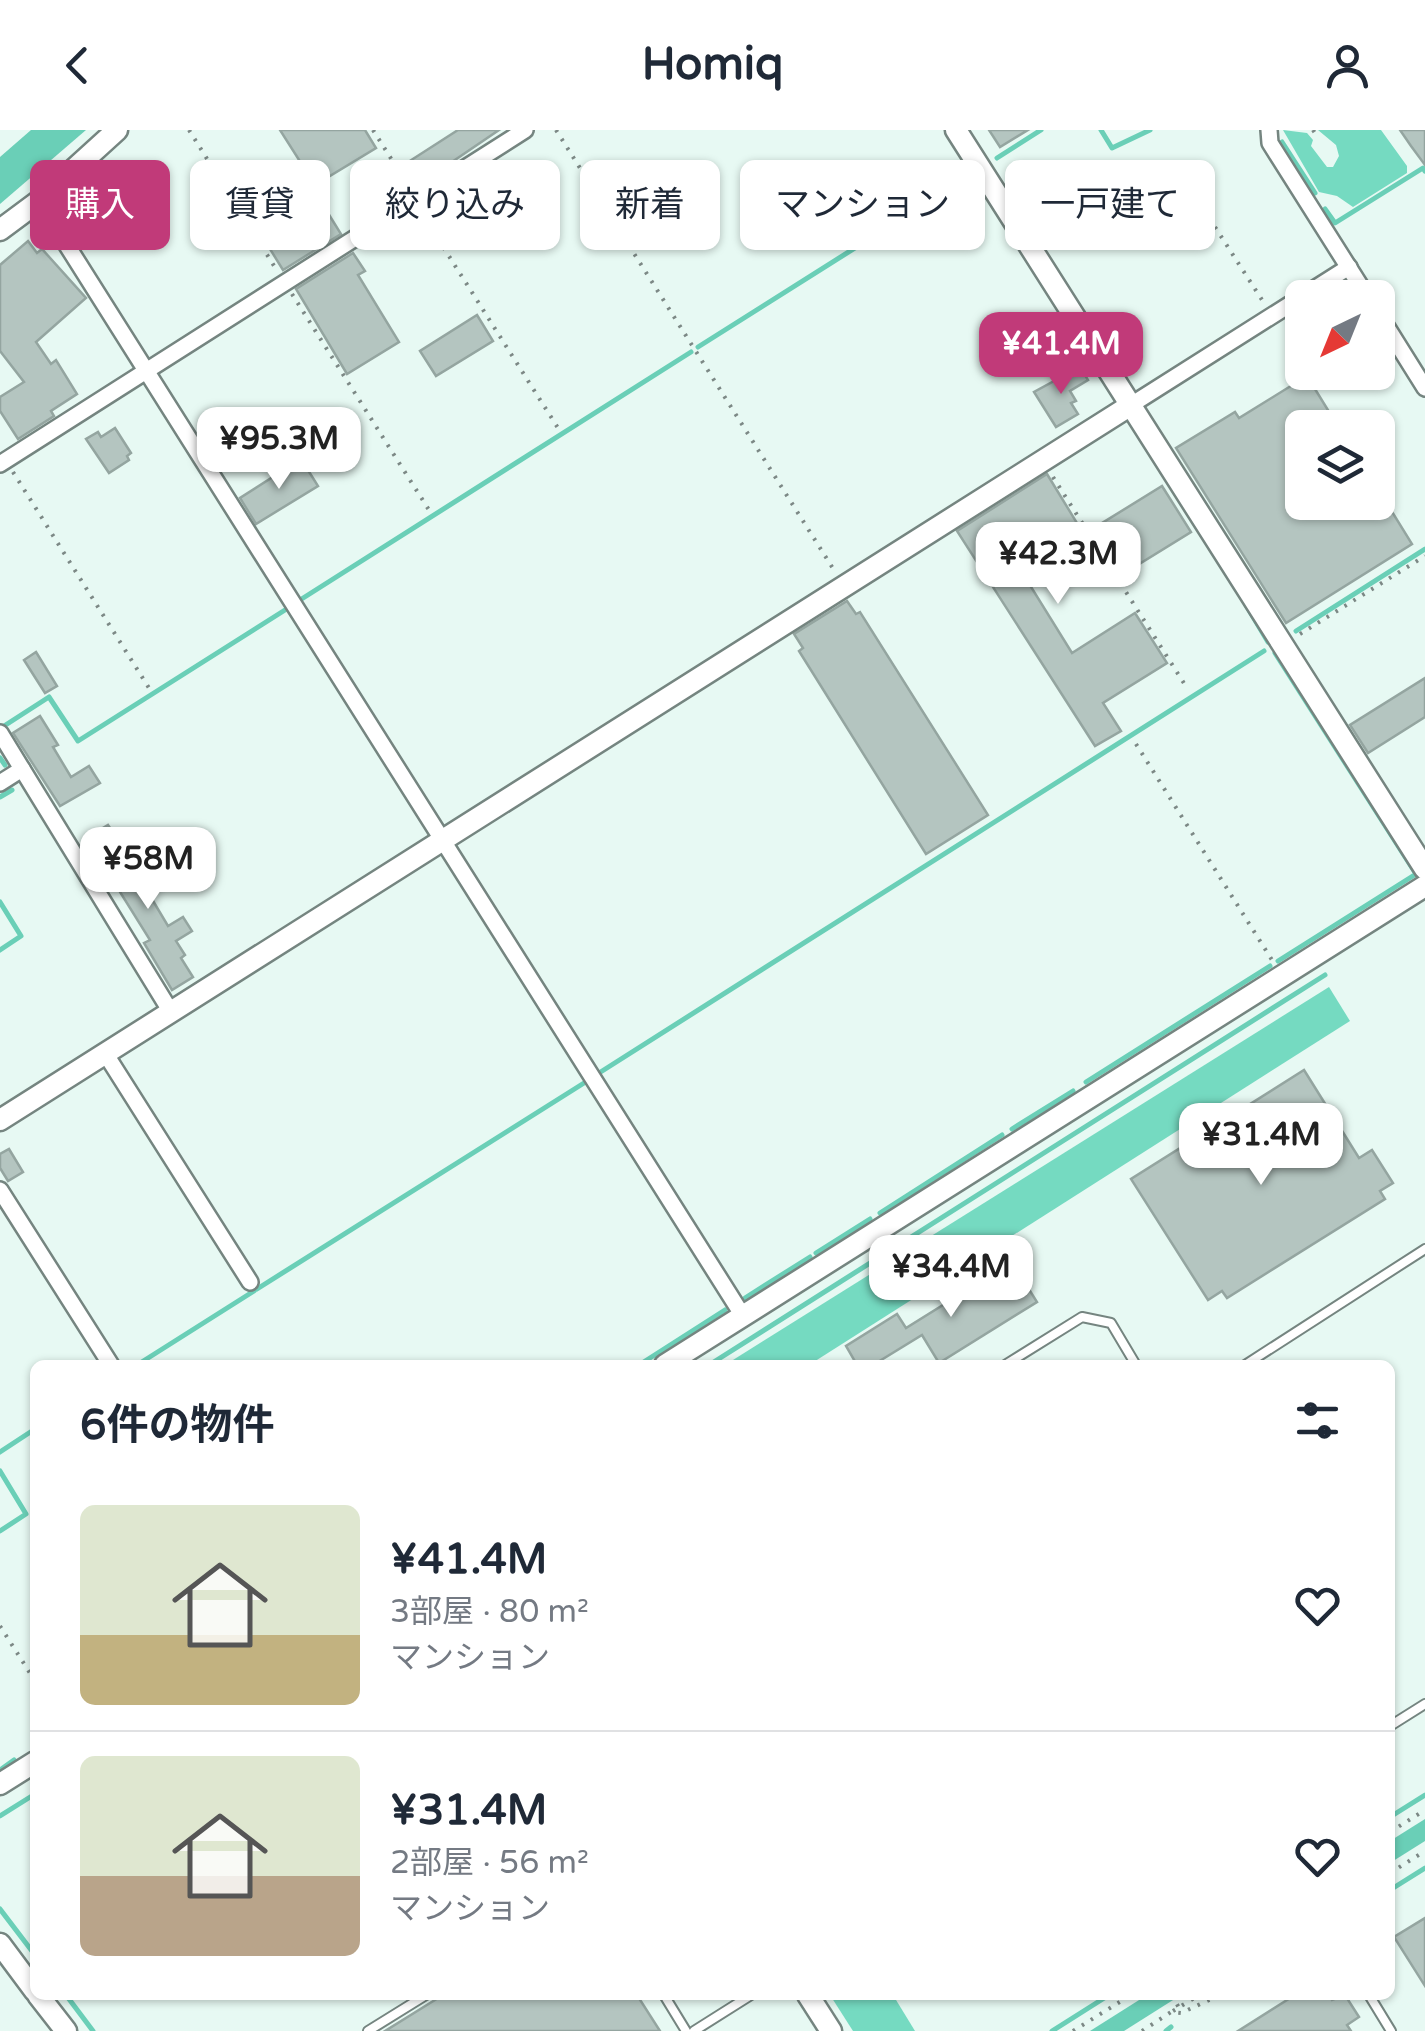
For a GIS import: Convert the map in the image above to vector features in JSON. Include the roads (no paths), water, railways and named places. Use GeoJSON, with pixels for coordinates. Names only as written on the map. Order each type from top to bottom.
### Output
{"type":"FeatureCollection","features":[{"type":"Feature","properties":{"kind":"street"},"geometry":{"type":"LineString","coordinates":[[84,160],[117,130]]}},
{"type":"Feature","properties":{"kind":"street"},"geometry":{"type":"LineString","coordinates":[[3,462],[526,130]]}},
{"type":"Feature","properties":{"kind":"street"},"geometry":{"type":"LineString","coordinates":[[956,130],[1425,869]]}},
{"type":"Feature","properties":{"kind":"street"},"geometry":{"type":"LineString","coordinates":[[1269,130],[1270,144],[1356,280]]}},
{"type":"Feature","properties":{"kind":"street"},"geometry":{"type":"LineString","coordinates":[[0,230],[30,208]]}},
{"type":"Feature","properties":{"kind":"street"},"geometry":{"type":"LineString","coordinates":[[70,250],[743,1316]]}},
{"type":"Feature","properties":{"kind":"street"},"geometry":{"type":"LineString","coordinates":[[0,1120],[1348,267]]}},
{"type":"Feature","properties":{"kind":"street"},"geometry":{"type":"LineString","coordinates":[[1395,340],[1425,388]]}},
{"type":"Feature","properties":{"kind":"street"},"geometry":{"type":"LineString","coordinates":[[0,732],[171,1012]]}},
{"type":"Feature","properties":{"kind":"street"},"geometry":{"type":"LineString","coordinates":[[0,783],[22,769]]}},
{"type":"Feature","properties":{"kind":"street"},"geometry":{"type":"LineString","coordinates":[[674,1360],[1425,886]]}},
{"type":"Feature","properties":{"kind":"street"},"geometry":{"type":"LineString","coordinates":[[105,1053],[250,1282]]}},
{"type":"Feature","properties":{"kind":"street"},"geometry":{"type":"LineString","coordinates":[[0,1190],[108,1360]]}},
{"type":"Feature","properties":{"kind":"street"},"geometry":{"type":"LineString","coordinates":[[0,1784],[30,1765]]}},
{"type":"Feature","properties":{"kind":"street"},"geometry":{"type":"LineString","coordinates":[[3,1954],[30,1985]]}},
{"type":"Feature","properties":{"kind":"street"},"geometry":{"type":"LineString","coordinates":[[42,2000],[66,2031]]}},
{"type":"Feature","properties":{"kind":"street"},"geometry":{"type":"LineString","coordinates":[[811,2000],[831,2031]]}},
{"type":"Feature","properties":{"kind":"lane"},"geometry":{"type":"LineString","coordinates":[[1253,1360],[1425,1250]]}},
{"type":"Feature","properties":{"kind":"lane"},"geometry":{"type":"LineString","coordinates":[[1013,1360],[1082,1316],[1110,1323],[1133,1360]]}},
{"type":"Feature","properties":{"kind":"lane"},"geometry":{"type":"LineString","coordinates":[[1395,1723],[1425,1704]]}},
{"type":"Feature","properties":{"kind":"lane"},"geometry":{"type":"LineString","coordinates":[[368,2031],[418,2000]]}},
{"type":"Feature","properties":{"kind":"lane"},"geometry":{"type":"LineString","coordinates":[[667,2000],[686,2031]]}},
{"type":"Feature","properties":{"kind":"lane"},"geometry":{"type":"LineString","coordinates":[[694,2031],[744,2000]]}},
{"type":"Feature","properties":{"kind":"lane"},"geometry":{"type":"LineString","coordinates":[[1372,2000],[1391,2031]]}},
{"type":"Feature","properties":{"kind":"waterway"},"geometry":{"type":"LineString","coordinates":[[997,158],[1041,130]]}},
{"type":"Feature","properties":{"kind":"waterway"},"geometry":{"type":"LineString","coordinates":[[1101,130],[1112,148],[1150,130]]}},
{"type":"Feature","properties":{"kind":"waterway"},"geometry":{"type":"LineString","coordinates":[[1282,142],[1315,193]]}},
{"type":"Feature","properties":{"kind":"waterway"},"geometry":{"type":"LineString","coordinates":[[1325,209],[1335,223],[1423,168],[1425,171]]}},
{"type":"Feature","properties":{"kind":"waterway"},"geometry":{"type":"LineString","coordinates":[[698,347],[852,250]]}},
{"type":"Feature","properties":{"kind":"waterway"},"geometry":{"type":"LineString","coordinates":[[300,600],[691,352]]}},
{"type":"Feature","properties":{"kind":"waterway"},"geometry":{"type":"LineString","coordinates":[[1296,631],[1425,549]]}},
{"type":"Feature","properties":{"kind":"waterway"},"geometry":{"type":"LineString","coordinates":[[1246,605],[1268,642]]}},
{"type":"Feature","properties":{"kind":"waterway"},"geometry":{"type":"LineString","coordinates":[[4,726],[49,697],[78,741],[285,610]]}},
{"type":"Feature","properties":{"kind":"waterway"},"geometry":{"type":"LineString","coordinates":[[599,1073],[1264,651]]}},
{"type":"Feature","properties":{"kind":"waterway"},"geometry":{"type":"LineString","coordinates":[[1275,653],[1416,874],[1278,961]]}},
{"type":"Feature","properties":{"kind":"waterway"},"geometry":{"type":"LineString","coordinates":[[0,758],[5,765]]}},
{"type":"Feature","properties":{"kind":"waterway"},"geometry":{"type":"LineString","coordinates":[[0,797],[12,790]]}},
{"type":"Feature","properties":{"kind":"waterway"},"geometry":{"type":"LineString","coordinates":[[0,902],[21,936],[0,950]]}},
{"type":"Feature","properties":{"kind":"waterway"},"geometry":{"type":"LineString","coordinates":[[1086,1082],[1270,966]]}},
{"type":"Feature","properties":{"kind":"waterway"},"geometry":{"type":"LineString","coordinates":[[717,1360],[1325,975]]}},
{"type":"Feature","properties":{"kind":"waterway"},"geometry":{"type":"LineString","coordinates":[[257,1289],[584,1083]]}},
{"type":"Feature","properties":{"kind":"waterway"},"geometry":{"type":"LineString","coordinates":[[1012,1129],[1073,1091]]}},
{"type":"Feature","properties":{"kind":"waterway"},"geometry":{"type":"LineString","coordinates":[[880,1213],[1002,1135]]}},
{"type":"Feature","properties":{"kind":"waterway"},"geometry":{"type":"LineString","coordinates":[[816,1253],[870,1219]]}},
{"type":"Feature","properties":{"kind":"waterway"},"geometry":{"type":"LineString","coordinates":[[745,1298],[810,1257]]}},
{"type":"Feature","properties":{"kind":"waterway"},"geometry":{"type":"LineString","coordinates":[[145,1360],[254,1291]]}},
{"type":"Feature","properties":{"kind":"waterway"},"geometry":{"type":"LineString","coordinates":[[647,1360],[725,1310]]}},
{"type":"Feature","properties":{"kind":"waterway"},"geometry":{"type":"LineString","coordinates":[[0,1452],[30,1432]]}},
{"type":"Feature","properties":{"kind":"waterway"},"geometry":{"type":"LineString","coordinates":[[0,1471],[26,1514],[0,1531]]}},
{"type":"Feature","properties":{"kind":"waterway"},"geometry":{"type":"LineString","coordinates":[[0,1770],[14,1760]]}},
{"type":"Feature","properties":{"kind":"waterway"},"geometry":{"type":"LineString","coordinates":[[1395,1814],[1425,1795]]}},
{"type":"Feature","properties":{"kind":"waterway"},"geometry":{"type":"LineString","coordinates":[[0,1816],[30,1797]]}},
{"type":"Feature","properties":{"kind":"waterway"},"geometry":{"type":"LineString","coordinates":[[1395,1887],[1425,1868]]}},
{"type":"Feature","properties":{"kind":"waterway"},"geometry":{"type":"LineString","coordinates":[[0,1909],[30,1948]]}},
{"type":"Feature","properties":{"kind":"waterway"},"geometry":{"type":"LineString","coordinates":[[70,2000],[93,2031]]}},
{"type":"Feature","properties":{"kind":"waterway"},"geometry":{"type":"LineString","coordinates":[[1052,2031],[1101,2000]]}},
{"type":"Feature","properties":{"kind":"waterway"},"geometry":{"type":"LineString","coordinates":[[1166,2031],[1171,2027]]}}]}
